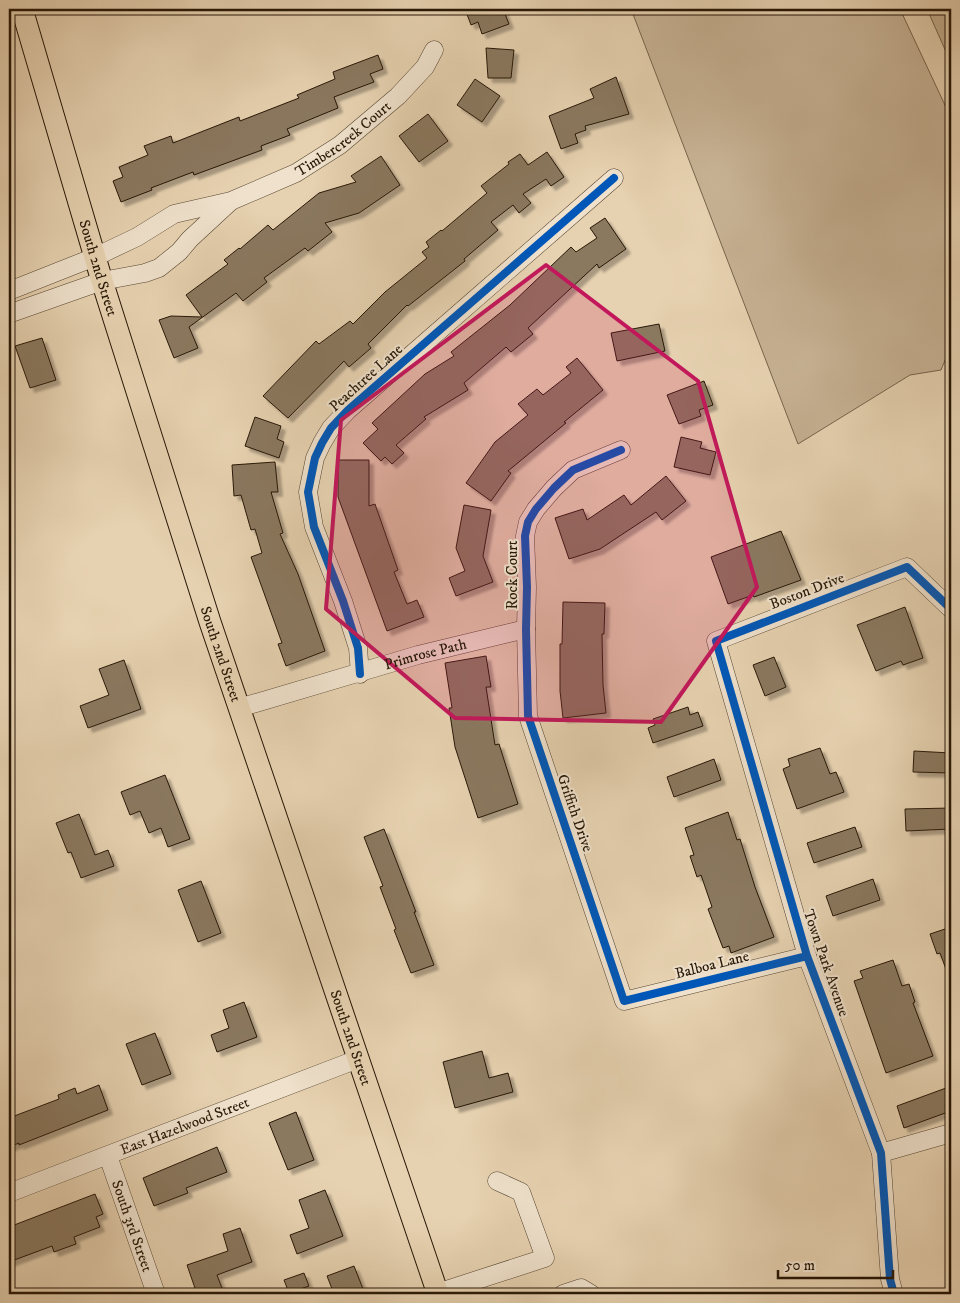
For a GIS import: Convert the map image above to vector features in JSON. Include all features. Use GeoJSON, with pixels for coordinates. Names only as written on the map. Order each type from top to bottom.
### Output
{"type":"FeatureCollection","features":[{"type":"Feature","properties":{"kind":"main road","name":"South 2nd Street"},"geometry":{"type":"LineString","coordinates":[[22,9],[102,281],[210,622],[437,1293]]}},
{"type":"Feature","properties":{"kind":"street","name":"Timbercreek Court"},"geometry":{"type":"LineString","coordinates":[[9,291],[95,257],[136,237],[174,214],[231,201],[296,173],[340,145],[398,96],[425,67],[434,50]]}},
{"type":"Feature","properties":{"kind":"street","name":"Peachtree Lane"},"geometry":{"type":"LineString","coordinates":[[360,674],[358,648],[343,601],[314,527],[310,510],[308,492],[311,475],[322,442],[331,428],[348,410],[614,178]]}},
{"type":"Feature","properties":{"kind":"street","name":"Timbercreek Court"},"geometry":{"type":"LineString","coordinates":[[9,312],[14,312],[102,281],[145,273],[159,268],[179,252],[190,239],[231,201]]}},
{"type":"Feature","properties":{"kind":"street","name":"Rock Court"},"geometry":{"type":"LineString","coordinates":[[526,629],[525,536],[528,522],[536,509],[554,488],[574,470],[621,450]]}},
{"type":"Feature","properties":{"kind":"street","name":"Boston Drive"},"geometry":{"type":"LineString","coordinates":[[716,641],[907,568],[951,609]]}},
{"type":"Feature","properties":{"kind":"street","name":"Primrose Path"},"geometry":{"type":"LineString","coordinates":[[239,708],[452,646],[526,629]]}},
{"type":"Feature","properties":{"kind":"street","name":"Griffith Drive"},"geometry":{"type":"LineString","coordinates":[[526,629],[528,716],[624,1001]]}},
{"type":"Feature","properties":{"kind":"street","name":"Town Park Avenue"},"geometry":{"type":"LineString","coordinates":[[716,641],[807,956],[881,1153],[890,1279],[894,1294]]}},
{"type":"Feature","properties":{"kind":"street","name":"Balboa Lane"},"geometry":{"type":"LineString","coordinates":[[624,1001],[807,956]]}},
{"type":"Feature","properties":{"kind":"street","name":"East Hazelwood Street"},"geometry":{"type":"LineString","coordinates":[[9,1193],[358,1059]]}},
{"type":"Feature","properties":{"kind":"street"},"geometry":{"type":"LineString","coordinates":[[881,1153],[951,1133]]}},
{"type":"Feature","properties":{"kind":"street","name":"South 3rd Street"},"geometry":{"type":"LineString","coordinates":[[108,1156],[156,1294]]}},
{"type":"Feature","properties":{"kind":"street"},"geometry":{"type":"LineString","coordinates":[[437,1293],[545,1258],[521,1192],[497,1181]]}},
{"type":"Feature","properties":{"kind":"street"},"geometry":{"type":"LineString","coordinates":[[564,1294],[581,1288],[591,1294]]}},
{"type":"Feature","properties":{"kind":"highlighted area"},"geometry":{"type":"Polygon","coordinates":[[[546,265],[698,381],[757,587],[661,722],[455,718],[326,609],[341,420],[546,265]]]}},
{"type":"Feature","properties":{"kind":"shaded area"},"geometry":{"type":"Polygon","coordinates":[[[631,9],[900,9],[951,118],[951,346],[941,370],[910,375],[798,444],[631,9]]]}},
{"type":"Feature","properties":{"kind":"shaded area"},"geometry":{"type":"Polygon","coordinates":[[[927,9],[951,9],[951,63],[927,9]]]}},
{"type":"Feature","properties":{"kind":"building"},"geometry":{"type":"Polygon","coordinates":[[[465,9],[503,9],[509,24],[482,34],[478,22],[471,25],[465,9]]]}},
{"type":"Feature","properties":{"kind":"building"},"geometry":{"type":"Polygon","coordinates":[[[486,48],[514,50],[511,78],[488,78],[486,48]]]}},
{"type":"Feature","properties":{"kind":"building"},"geometry":{"type":"Polygon","coordinates":[[[378,55],[383,69],[370,74],[374,82],[334,97],[338,108],[287,129],[290,135],[261,146],[262,150],[194,175],[193,172],[121,202],[113,181],[123,177],[119,167],[148,155],[144,146],[171,136],[173,143],[239,117],[240,121],[299,98],[297,95],[335,79],[333,72],[378,55]]]}},
{"type":"Feature","properties":{"kind":"building"},"geometry":{"type":"Polygon","coordinates":[[[616,77],[629,114],[585,126],[586,130],[575,134],[578,143],[561,149],[549,116],[594,98],[590,89],[616,77]]]}},
{"type":"Feature","properties":{"kind":"building"},"geometry":{"type":"Polygon","coordinates":[[[475,79],[500,96],[482,122],[457,105],[475,79]]]}},
{"type":"Feature","properties":{"kind":"building"},"geometry":{"type":"Polygon","coordinates":[[[428,114],[448,141],[419,162],[399,136],[428,114]]]}},
{"type":"Feature","properties":{"kind":"building"},"geometry":{"type":"Polygon","coordinates":[[[547,152],[564,177],[551,186],[546,179],[523,194],[531,203],[519,213],[513,205],[491,222],[498,230],[464,259],[465,261],[407,305],[368,344],[371,348],[349,367],[344,361],[288,418],[263,396],[316,341],[319,344],[350,321],[353,324],[385,292],[427,258],[422,252],[429,247],[426,242],[487,193],[481,186],[509,164],[508,162],[520,154],[528,165],[547,152]]]}},
{"type":"Feature","properties":{"kind":"building"},"geometry":{"type":"Polygon","coordinates":[[[381,156],[400,185],[359,213],[325,223],[332,232],[308,251],[305,248],[264,278],[267,282],[243,301],[236,293],[189,327],[198,348],[174,358],[159,320],[171,316],[202,317],[186,295],[228,264],[224,260],[268,225],[273,230],[319,193],[356,182],[351,176],[381,156]]]}},
{"type":"Feature","properties":{"kind":"building"},"geometry":{"type":"Polygon","coordinates":[[[605,218],[626,249],[599,268],[597,264],[528,328],[533,334],[511,352],[506,347],[464,383],[468,390],[424,417],[426,419],[396,445],[404,453],[392,464],[385,457],[381,461],[363,443],[378,429],[372,423],[425,374],[454,356],[451,352],[510,305],[571,247],[576,252],[597,238],[590,228],[605,218]]]}},
{"type":"Feature","properties":{"kind":"building"},"geometry":{"type":"Polygon","coordinates":[[[659,324],[665,351],[617,361],[611,333],[659,324]]]}},
{"type":"Feature","properties":{"kind":"building"},"geometry":{"type":"Polygon","coordinates":[[[42,338],[56,380],[30,388],[15,346],[42,338]]]}},
{"type":"Feature","properties":{"kind":"building"},"geometry":{"type":"Polygon","coordinates":[[[577,358],[603,390],[508,471],[511,473],[491,501],[466,483],[495,442],[528,415],[518,404],[537,389],[543,395],[571,373],[566,367],[577,358]]]}},
{"type":"Feature","properties":{"kind":"building"},"geometry":{"type":"Polygon","coordinates":[[[704,381],[713,405],[699,410],[701,416],[679,424],[667,395],[704,381]]]}},
{"type":"Feature","properties":{"kind":"building"},"geometry":{"type":"Polygon","coordinates":[[[255,417],[281,426],[277,439],[284,442],[279,458],[245,446],[255,417]]]}},
{"type":"Feature","properties":{"kind":"building"},"geometry":{"type":"Polygon","coordinates":[[[681,437],[702,442],[700,448],[716,452],[710,475],[674,467],[681,437]]]}},
{"type":"Feature","properties":{"kind":"building"},"geometry":{"type":"Polygon","coordinates":[[[338,460],[369,460],[369,506],[375,504],[398,570],[394,572],[407,604],[417,600],[424,617],[387,631],[338,497],[338,460]]]}},
{"type":"Feature","properties":{"kind":"building"},"geometry":{"type":"Polygon","coordinates":[[[275,462],[278,492],[271,492],[283,533],[280,534],[298,574],[325,651],[286,666],[278,644],[282,643],[251,557],[262,553],[255,529],[251,530],[241,495],[234,496],[232,465],[275,462]]]}},
{"type":"Feature","properties":{"kind":"building"},"geometry":{"type":"Polygon","coordinates":[[[666,476],[686,501],[662,520],[656,512],[600,549],[569,559],[555,518],[583,509],[587,520],[624,495],[631,505],[666,476]]]}},
{"type":"Feature","properties":{"kind":"building"},"geometry":{"type":"Polygon","coordinates":[[[464,505],[491,510],[483,556],[493,582],[456,596],[449,578],[465,571],[456,548],[464,505]]]}},
{"type":"Feature","properties":{"kind":"building"},"geometry":{"type":"Polygon","coordinates":[[[781,531],[801,580],[728,604],[711,557],[781,531]]]}},
{"type":"Feature","properties":{"kind":"building"},"geometry":{"type":"Polygon","coordinates":[[[563,602],[605,603],[604,634],[602,634],[603,685],[606,713],[563,718],[560,691],[560,644],[562,644],[563,602]]]}},
{"type":"Feature","properties":{"kind":"building"},"geometry":{"type":"Polygon","coordinates":[[[905,607],[923,658],[903,665],[901,661],[876,671],[857,625],[905,607]]]}},
{"type":"Feature","properties":{"kind":"building"},"geometry":{"type":"Polygon","coordinates":[[[486,656],[491,687],[486,687],[495,745],[499,744],[518,804],[478,818],[455,747],[449,708],[452,708],[445,663],[486,656]]]}},
{"type":"Feature","properties":{"kind":"building"},"geometry":{"type":"Polygon","coordinates":[[[774,657],[786,687],[765,696],[753,665],[774,657]]]}},
{"type":"Feature","properties":{"kind":"building"},"geometry":{"type":"Polygon","coordinates":[[[124,660],[141,709],[88,728],[80,706],[109,695],[99,669],[124,660]]]}},
{"type":"Feature","properties":{"kind":"building"},"geometry":{"type":"Polygon","coordinates":[[[688,707],[690,715],[698,712],[703,726],[653,743],[648,728],[655,725],[653,719],[688,707]]]}},
{"type":"Feature","properties":{"kind":"building"},"geometry":{"type":"Polygon","coordinates":[[[820,748],[830,774],[836,772],[844,792],[797,809],[783,769],[790,766],[788,759],[820,748]]]}},
{"type":"Feature","properties":{"kind":"building"},"geometry":{"type":"Polygon","coordinates":[[[914,751],[951,753],[951,773],[913,772],[914,751]]]}},
{"type":"Feature","properties":{"kind":"building"},"geometry":{"type":"Polygon","coordinates":[[[714,759],[721,780],[674,797],[667,777],[714,759]]]}},
{"type":"Feature","properties":{"kind":"building"},"geometry":{"type":"Polygon","coordinates":[[[165,775],[190,839],[168,847],[161,828],[149,833],[140,811],[130,815],[121,792],[165,775]]]}},
{"type":"Feature","properties":{"kind":"building"},"geometry":{"type":"Polygon","coordinates":[[[951,808],[951,829],[906,831],[905,809],[951,808]]]}},
{"type":"Feature","properties":{"kind":"building"},"geometry":{"type":"Polygon","coordinates":[[[728,812],[737,840],[740,839],[755,887],[774,937],[731,953],[729,946],[723,948],[708,909],[712,907],[701,875],[697,877],[690,856],[694,855],[685,828],[728,812]]]}},
{"type":"Feature","properties":{"kind":"building"},"geometry":{"type":"Polygon","coordinates":[[[79,814],[95,855],[108,850],[114,866],[81,878],[71,852],[68,853],[56,823],[79,814]]]}},
{"type":"Feature","properties":{"kind":"building"},"geometry":{"type":"Polygon","coordinates":[[[855,827],[862,847],[814,863],[807,843],[855,827]]]}},
{"type":"Feature","properties":{"kind":"building"},"geometry":{"type":"Polygon","coordinates":[[[384,829],[434,965],[411,973],[394,930],[396,929],[380,887],[383,886],[364,837],[384,829]]]}},
{"type":"Feature","properties":{"kind":"building"},"geometry":{"type":"Polygon","coordinates":[[[873,879],[880,900],[833,916],[826,896],[873,879]]]}},
{"type":"Feature","properties":{"kind":"building"},"geometry":{"type":"Polygon","coordinates":[[[201,881],[221,933],[198,942],[178,890],[201,881]]]}},
{"type":"Feature","properties":{"kind":"building"},"geometry":{"type":"Polygon","coordinates":[[[951,927],[950,980],[940,953],[937,954],[930,934],[951,927]]]}},
{"type":"Feature","properties":{"kind":"building"},"geometry":{"type":"Polygon","coordinates":[[[893,960],[902,986],[909,984],[915,1002],[913,1003],[933,1056],[886,1073],[854,981],[863,978],[860,971],[893,960]]]}},
{"type":"Feature","properties":{"kind":"building"},"geometry":{"type":"Polygon","coordinates":[[[244,1002],[257,1037],[217,1052],[211,1035],[229,1028],[223,1010],[244,1002]]]}},
{"type":"Feature","properties":{"kind":"building"},"geometry":{"type":"Polygon","coordinates":[[[155,1033],[171,1074],[142,1085],[126,1044],[155,1033]]]}},
{"type":"Feature","properties":{"kind":"building"},"geometry":{"type":"Polygon","coordinates":[[[482,1051],[489,1078],[508,1073],[513,1092],[455,1108],[443,1062],[482,1051]]]}},
{"type":"Feature","properties":{"kind":"building"},"geometry":{"type":"Polygon","coordinates":[[[99,1085],[108,1110],[19,1145],[19,1143],[9,1147],[9,1118],[59,1099],[58,1095],[75,1088],[77,1094],[99,1085]]]}},
{"type":"Feature","properties":{"kind":"building"},"geometry":{"type":"Polygon","coordinates":[[[946,1088],[951,1103],[945,1105],[948,1112],[904,1128],[897,1106],[946,1088]]]}},
{"type":"Feature","properties":{"kind":"building"},"geometry":{"type":"Polygon","coordinates":[[[296,1112],[314,1160],[288,1170],[269,1123],[296,1112]]]}},
{"type":"Feature","properties":{"kind":"building"},"geometry":{"type":"Polygon","coordinates":[[[217,1147],[227,1172],[186,1188],[188,1193],[154,1206],[143,1178],[217,1147]]]}},
{"type":"Feature","properties":{"kind":"building"},"geometry":{"type":"Polygon","coordinates":[[[325,1190],[343,1236],[297,1254],[290,1235],[309,1228],[299,1200],[325,1190]]]}},
{"type":"Feature","properties":{"kind":"building"},"geometry":{"type":"Polygon","coordinates":[[[95,1194],[103,1214],[96,1217],[100,1227],[74,1237],[76,1244],[54,1252],[52,1246],[9,1262],[9,1227],[95,1194]]]}},
{"type":"Feature","properties":{"kind":"building"},"geometry":{"type":"Polygon","coordinates":[[[240,1228],[252,1262],[217,1275],[223,1291],[214,1294],[197,1294],[187,1265],[228,1251],[223,1234],[240,1228]]]}},
{"type":"Feature","properties":{"kind":"building"},"geometry":{"type":"Polygon","coordinates":[[[354,1266],[365,1294],[334,1294],[327,1276],[354,1266]]]}},
{"type":"Feature","properties":{"kind":"building"},"geometry":{"type":"Polygon","coordinates":[[[304,1273],[309,1286],[289,1293],[284,1280],[304,1273]]]}},
{"type":"Feature","properties":{"kind":"cycle path"},"geometry":{"type":"LineString","coordinates":[[360,674],[358,648],[343,601],[314,527],[308,492],[315,458],[322,443],[331,428],[348,410],[614,178]]}},
{"type":"Feature","properties":{"kind":"cycle path"},"geometry":{"type":"LineString","coordinates":[[621,450],[573,470],[536,509],[528,522],[525,536],[528,716],[624,1001],[807,956]]}},
{"type":"Feature","properties":{"kind":"cycle path"},"geometry":{"type":"LineString","coordinates":[[894,1294],[890,1279],[881,1153],[807,956],[716,641],[907,567],[951,609]]}}]}
